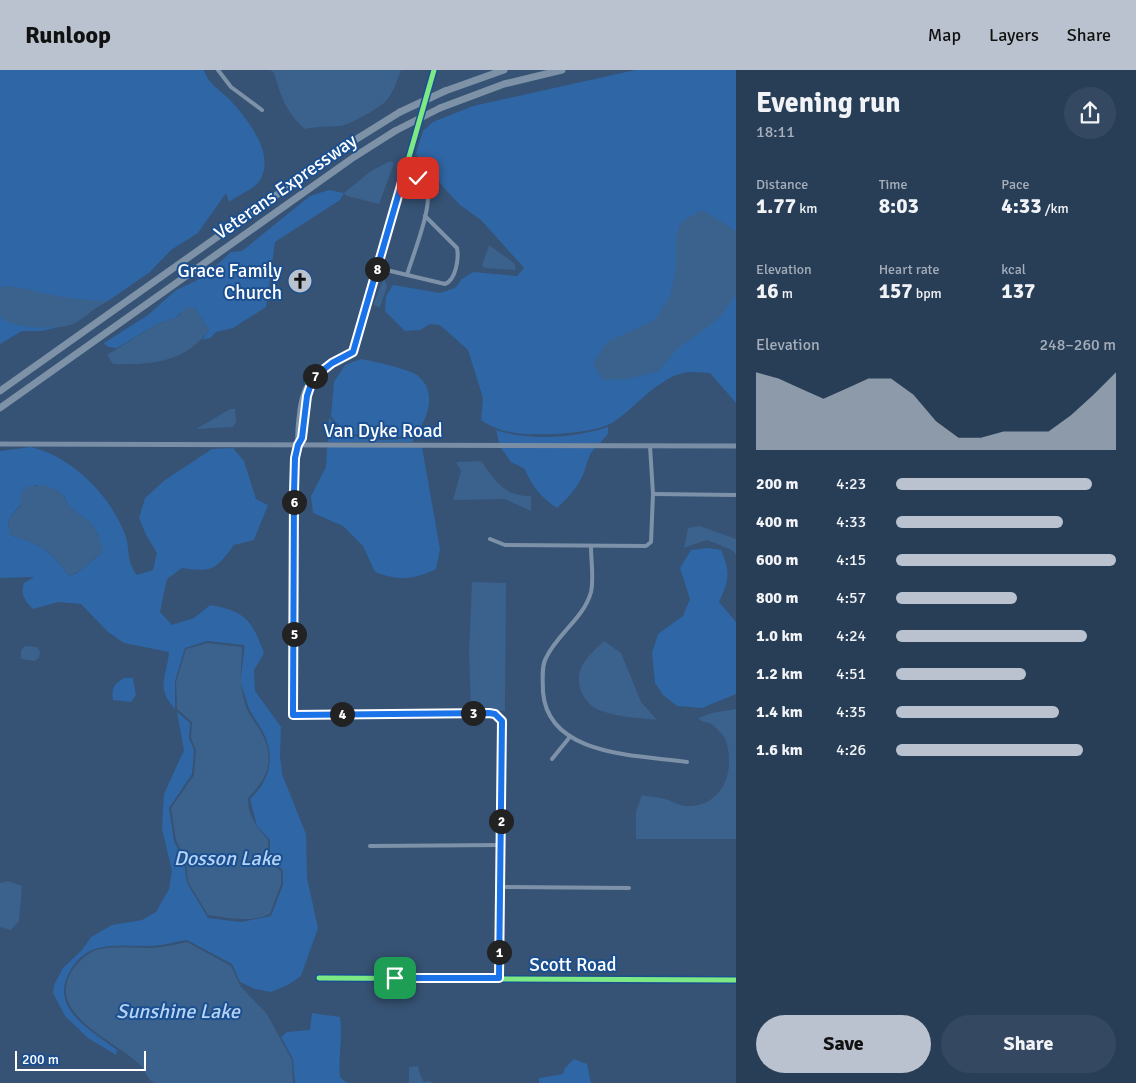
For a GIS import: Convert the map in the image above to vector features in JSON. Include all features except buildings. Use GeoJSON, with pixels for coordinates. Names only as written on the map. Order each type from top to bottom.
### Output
{"type":"FeatureCollection","features":[{"type":"Feature","properties":{"kind":"highway","name":"Veterans Expressway"},"geometry":{"type":"LineString","coordinates":[[0,391],[347,145],[400,112],[445,90],[504,70]]}},
{"type":"Feature","properties":{"kind":"highway","name":"Veterans Expressway"},"geometry":{"type":"LineString","coordinates":[[0,408],[354,157],[395,131],[440,108],[489,89],[562,70]]}},
{"type":"Feature","properties":{"kind":"main road","name":"Van Dyke Road"},"geometry":{"type":"LineString","coordinates":[[0,444],[736,446]]}},
{"type":"Feature","properties":{"kind":"street"},"geometry":{"type":"LineString","coordinates":[[218,70],[231,87],[262,110]]}},
{"type":"Feature","properties":{"kind":"street"},"geometry":{"type":"LineString","coordinates":[[434,70],[353,352],[332,363],[313,378],[307,396],[302,438],[298,445],[294,492],[293,715],[495,714],[502,721],[499,978]]}},
{"type":"Feature","properties":{"kind":"street"},"geometry":{"type":"LineString","coordinates":[[404,175],[426,183],[429,191],[425,216],[406,275]]}},
{"type":"Feature","properties":{"kind":"street"},"geometry":{"type":"LineString","coordinates":[[378,268],[444,284],[452,278],[458,248],[425,216]]}},
{"type":"Feature","properties":{"kind":"street"},"geometry":{"type":"LineString","coordinates":[[490,539],[505,545],[646,546],[651,542],[653,494],[650,446]]}},
{"type":"Feature","properties":{"kind":"street"},"geometry":{"type":"LineString","coordinates":[[653,494],[736,495]]}},
{"type":"Feature","properties":{"kind":"street"},"geometry":{"type":"LineString","coordinates":[[591,547],[591,591],[584,607],[558,639],[545,659],[544,697],[554,720],[569,738],[603,750],[687,762]]}},
{"type":"Feature","properties":{"kind":"street"},"geometry":{"type":"LineString","coordinates":[[552,759],[569,738]]}},
{"type":"Feature","properties":{"kind":"street"},"geometry":{"type":"LineString","coordinates":[[370,846],[501,845]]}},
{"type":"Feature","properties":{"kind":"street"},"geometry":{"type":"LineString","coordinates":[[500,887],[629,888]]}},
{"type":"Feature","properties":{"kind":"street","name":"Scott Road"},"geometry":{"type":"LineString","coordinates":[[319,978],[736,980]]}},
{"type":"Feature","properties":{"kind":"shaded area"},"geometry":{"type":"Polygon","coordinates":[[[0,70],[204,70],[211,83],[243,115],[257,136],[264,158],[264,170],[260,180],[250,189],[229,202],[226,193],[198,233],[171,250],[150,272],[108,301],[94,308],[73,324],[41,331],[22,331],[0,344],[0,70]]]}},
{"type":"Feature","properties":{"kind":"shaded area"},"geometry":{"type":"Polygon","coordinates":[[[635,70],[736,70],[736,403],[710,373],[686,372],[664,381],[620,417],[603,427],[562,434],[519,434],[498,429],[481,420],[483,398],[468,350],[440,325],[430,324],[420,330],[405,331],[385,311],[386,296],[393,285],[440,293],[455,288],[462,279],[473,272],[517,276],[524,268],[481,220],[460,205],[443,187],[434,173],[421,164],[416,153],[423,131],[433,122],[473,106],[635,70]]]}},
{"type":"Feature","properties":{"kind":"shaded area"},"geometry":{"type":"Polygon","coordinates":[[[329,190],[344,193],[340,200],[275,242],[266,307],[233,328],[216,332],[210,338],[202,340],[209,330],[195,308],[179,314],[176,318],[157,324],[117,348],[108,347],[104,343],[148,315],[176,290],[204,277],[231,252],[242,251],[310,196],[329,190]]]}},
{"type":"Feature","properties":{"kind":"shaded area"},"geometry":{"type":"Polygon","coordinates":[[[361,359],[406,370],[417,375],[423,382],[427,389],[429,405],[424,421],[415,435],[380,438],[358,435],[339,425],[331,416],[334,382],[345,365],[361,359]]]}},
{"type":"Feature","properties":{"kind":"shaded area"},"geometry":{"type":"Polygon","coordinates":[[[329,417],[337,426],[356,437],[390,440],[413,437],[413,442],[328,442],[329,417]]]}},
{"type":"Feature","properties":{"kind":"shaded area"},"geometry":{"type":"Polygon","coordinates":[[[608,427],[608,434],[600,443],[499,443],[496,430],[523,436],[552,437],[581,434],[608,427]]]}},
{"type":"Feature","properties":{"kind":"shaded area"},"geometry":{"type":"Polygon","coordinates":[[[31,447],[61,459],[87,479],[109,504],[117,518],[126,538],[129,559],[137,575],[153,570],[157,553],[146,535],[139,518],[145,498],[165,480],[212,449],[233,448],[244,461],[256,499],[268,505],[254,540],[234,545],[223,559],[213,567],[201,570],[182,568],[167,579],[160,612],[172,625],[194,618],[210,605],[222,607],[232,610],[246,619],[255,632],[264,653],[254,670],[255,691],[281,727],[280,755],[282,774],[306,834],[307,878],[318,928],[301,976],[288,985],[271,992],[255,989],[240,982],[232,964],[187,940],[153,946],[119,945],[87,952],[70,971],[65,984],[65,996],[69,1007],[76,1017],[117,1050],[116,1055],[88,1038],[65,1016],[53,993],[54,985],[63,968],[82,950],[91,937],[112,925],[142,920],[156,912],[169,889],[172,871],[162,829],[164,794],[184,750],[177,712],[190,723],[189,738],[194,750],[192,774],[169,808],[174,841],[184,862],[187,883],[208,918],[241,922],[271,916],[283,885],[283,870],[270,860],[270,840],[257,826],[250,799],[267,775],[270,758],[269,749],[262,730],[248,707],[242,687],[241,676],[244,645],[207,641],[185,648],[175,681],[175,709],[165,695],[164,688],[169,652],[124,643],[108,632],[81,604],[58,602],[33,609],[26,600],[23,591],[24,583],[34,577],[0,578],[0,451],[31,447]],[[35,485],[8,521],[10,535],[29,541],[44,549],[57,560],[69,576],[77,573],[99,555],[99,537],[91,523],[69,507],[64,496],[56,490],[35,485]]]}},
{"type":"Feature","properties":{"kind":"shaded area"},"geometry":{"type":"Polygon","coordinates":[[[327,447],[422,447],[440,549],[436,569],[406,578],[391,577],[375,572],[363,546],[343,526],[313,513],[311,496],[326,467],[327,447]]]}},
{"type":"Feature","properties":{"kind":"shaded area"},"geometry":{"type":"Polygon","coordinates":[[[501,448],[595,448],[590,454],[584,473],[577,486],[557,508],[538,491],[525,469],[511,462],[501,448]]]}},
{"type":"Feature","properties":{"kind":"shaded area"},"geometry":{"type":"Polygon","coordinates":[[[709,548],[721,550],[726,565],[727,582],[719,602],[736,622],[736,694],[702,708],[677,706],[663,695],[655,683],[652,653],[658,634],[683,616],[690,599],[680,568],[691,550],[709,548]]]}},
{"type":"Feature","properties":{"kind":"shaded area"},"geometry":{"type":"Polygon","coordinates":[[[124,678],[133,678],[136,695],[131,702],[113,700],[112,692],[114,687],[124,678]]]}},
{"type":"Feature","properties":{"kind":"shaded area"},"geometry":{"type":"Polygon","coordinates":[[[312,1013],[340,1017],[340,1077],[347,1083],[295,1083],[293,1059],[281,1037],[287,1032],[310,1030],[312,1013]]]}},
{"type":"Feature","properties":{"kind":"shaded area"},"geometry":{"type":"Polygon","coordinates":[[[574,1059],[587,1064],[591,1083],[539,1083],[539,1078],[563,1074],[565,1068],[574,1059]]]}},
{"type":"Feature","properties":{"kind":"water"},"geometry":{"type":"Polygon","coordinates":[[[270,70],[401,70],[388,99],[357,120],[340,126],[305,129],[293,117],[282,97],[274,73],[270,70]]]}},
{"type":"Feature","properties":{"kind":"water"},"geometry":{"type":"Polygon","coordinates":[[[390,161],[394,163],[379,204],[347,196],[344,193],[371,171],[390,161]]]}},
{"type":"Feature","properties":{"kind":"water"},"geometry":{"type":"Polygon","coordinates":[[[702,210],[736,231],[736,295],[719,318],[676,350],[659,371],[627,379],[603,380],[593,363],[607,342],[655,320],[670,296],[676,270],[676,237],[681,222],[702,210]]]}},
{"type":"Feature","properties":{"kind":"water"},"geometry":{"type":"Polygon","coordinates":[[[489,245],[514,263],[516,270],[484,268],[482,265],[489,245]]]}},
{"type":"Feature","properties":{"kind":"water"},"geometry":{"type":"Polygon","coordinates":[[[384,278],[387,287],[380,307],[375,306],[374,303],[384,278]]]}},
{"type":"Feature","properties":{"kind":"water"},"geometry":{"type":"Polygon","coordinates":[[[3,286],[64,297],[108,301],[77,322],[67,326],[47,328],[24,326],[6,321],[1,317],[0,290],[3,286]]]}},
{"type":"Feature","properties":{"kind":"water"},"geometry":{"type":"Polygon","coordinates":[[[187,307],[195,308],[209,330],[200,341],[178,356],[166,360],[141,364],[113,364],[107,355],[157,324],[176,318],[187,307]]]}},
{"type":"Feature","properties":{"kind":"water"},"geometry":{"type":"Polygon","coordinates":[[[230,409],[235,409],[236,422],[233,427],[196,429],[230,409]]]}},
{"type":"Feature","properties":{"kind":"water"},"geometry":{"type":"Polygon","coordinates":[[[481,461],[501,486],[513,493],[531,496],[531,511],[505,499],[453,500],[461,471],[456,462],[481,461]]]}},
{"type":"Feature","properties":{"kind":"water"},"geometry":{"type":"Polygon","coordinates":[[[43,485],[56,490],[64,496],[69,507],[91,523],[99,537],[103,552],[79,572],[69,576],[57,560],[44,549],[29,541],[10,535],[8,521],[20,506],[21,494],[27,487],[43,485]]]}},
{"type":"Feature","properties":{"kind":"water"},"geometry":{"type":"Polygon","coordinates":[[[700,526],[736,539],[736,555],[732,550],[707,540],[684,548],[688,528],[700,526]]]}},
{"type":"Feature","properties":{"kind":"water"},"geometry":{"type":"Polygon","coordinates":[[[472,582],[506,583],[505,711],[471,710],[469,653],[472,582]]]}},
{"type":"Feature","properties":{"kind":"water"},"geometry":{"type":"Polygon","coordinates":[[[604,641],[621,653],[641,702],[657,720],[627,717],[599,710],[593,707],[584,697],[579,684],[580,670],[587,658],[604,641]]]}},
{"type":"Feature","properties":{"kind":"water","name":"Dosson Lake"},"geometry":{"type":"Polygon","coordinates":[[[208,643],[242,647],[241,681],[243,695],[247,710],[260,730],[268,749],[268,767],[265,775],[248,798],[248,805],[254,821],[268,840],[268,861],[281,871],[281,884],[270,914],[263,917],[239,919],[208,915],[188,882],[186,862],[176,840],[171,808],[194,775],[196,750],[191,738],[192,722],[177,709],[176,682],[186,649],[208,643]]]}},
{"type":"Feature","properties":{"kind":"water"},"geometry":{"type":"Polygon","coordinates":[[[25,646],[37,647],[40,652],[39,658],[34,661],[21,659],[21,650],[25,646]]]}},
{"type":"Feature","properties":{"kind":"water"},"geometry":{"type":"Polygon","coordinates":[[[736,709],[736,839],[636,839],[636,812],[642,795],[665,799],[684,806],[691,806],[703,804],[720,791],[728,772],[728,749],[725,738],[713,725],[698,718],[712,713],[736,709]]]}},
{"type":"Feature","properties":{"kind":"water"},"geometry":{"type":"Polygon","coordinates":[[[8,881],[22,886],[19,921],[11,930],[0,927],[0,883],[8,881]]]}},
{"type":"Feature","properties":{"kind":"water","name":"Sunshine Lake"},"geometry":{"type":"Polygon","coordinates":[[[187,942],[231,966],[241,987],[267,1014],[292,1060],[293,1083],[154,1083],[138,1063],[86,1025],[75,1013],[68,1001],[66,987],[71,972],[82,959],[96,950],[112,947],[161,947],[187,942]]]}},
{"type":"Feature","properties":{"kind":"water"},"geometry":{"type":"Polygon","coordinates":[[[418,1066],[424,1082],[430,1081],[433,1083],[409,1083],[409,1067],[418,1066]]]}},
{"type":"Feature","properties":{"kind":"cycle path"},"geometry":{"type":"LineString","coordinates":[[307,382],[332,363],[353,352],[434,70]]}},
{"type":"Feature","properties":{"kind":"cycle path"},"geometry":{"type":"LineString","coordinates":[[313,378],[307,396],[302,438],[295,458],[293,715],[489,713],[500,717],[503,729],[499,978]]}},
{"type":"Feature","properties":{"kind":"cycle path"},"geometry":{"type":"LineString","coordinates":[[319,978],[736,980]]}},
{"type":"Feature","properties":{"kind":"place","name":"Grace Family Church"},"geometry":{"type":"Point","coordinates":[300,281]}},
{"type":"Feature","properties":{"kind":"route"},"geometry":{"type":"LineString","coordinates":[[395,978],[499,978],[502,721],[500,717],[489,713],[293,715],[294,492],[295,458],[302,438],[309,388],[313,378],[332,363],[353,352],[404,175],[418,178]]}}]}
